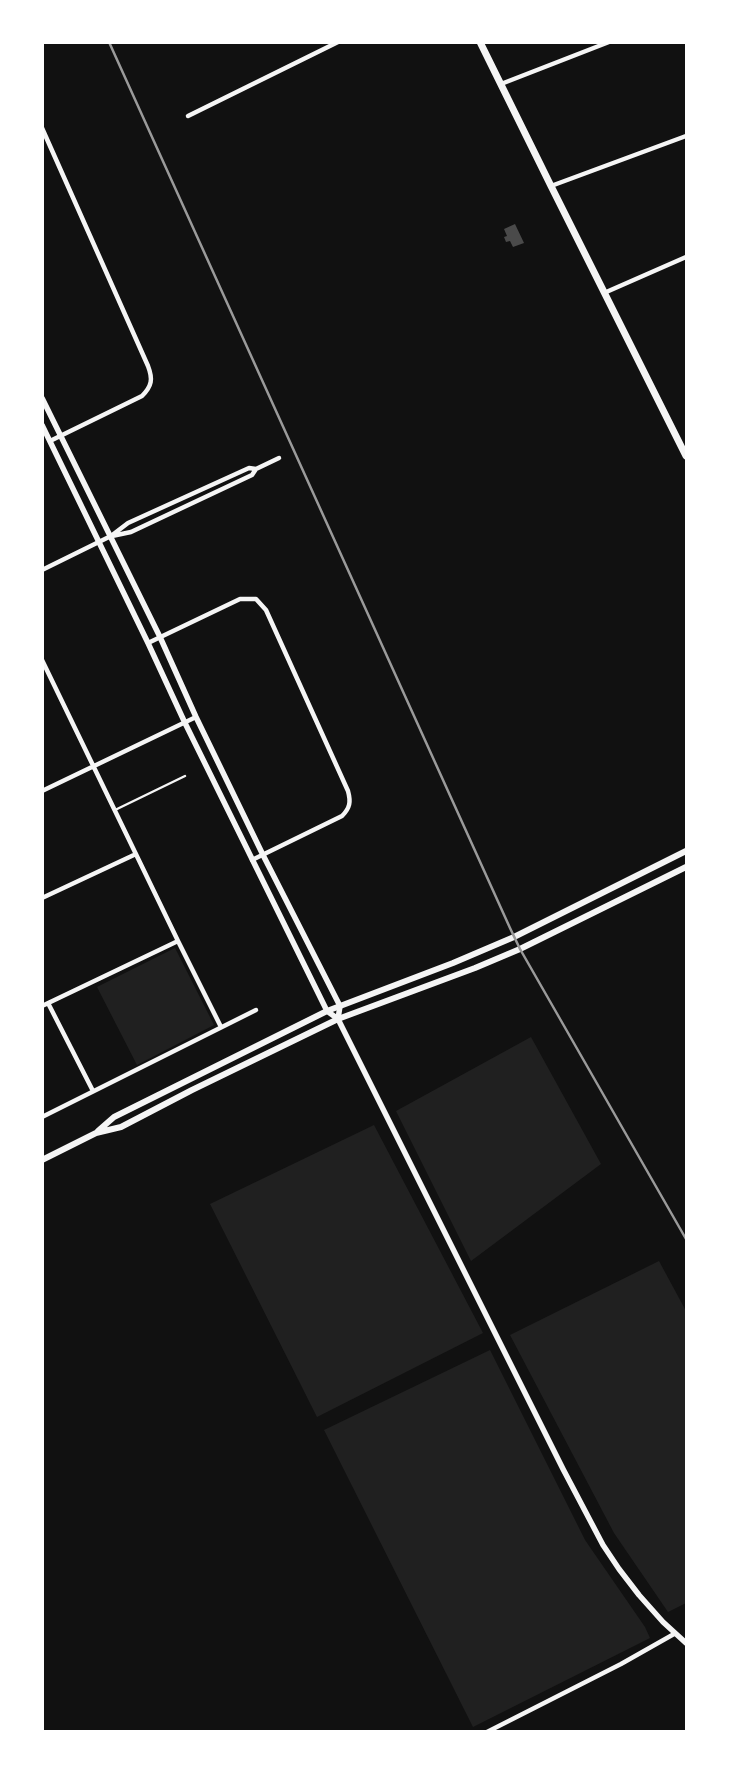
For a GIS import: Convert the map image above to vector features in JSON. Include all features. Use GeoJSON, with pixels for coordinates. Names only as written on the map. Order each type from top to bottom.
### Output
{"type":"FeatureCollection","features":[{"type":"Feature","properties":{"kind":"main road"},"geometry":{"type":"LineString","coordinates":[[480,42],[686,456]]}},
{"type":"Feature","properties":{"kind":"main road"},"geometry":{"type":"LineString","coordinates":[[96,1133],[114,1117],[327,1011],[453,963],[514,937],[686,851]]}},
{"type":"Feature","properties":{"kind":"main road"},"geometry":{"type":"LineString","coordinates":[[42,1160],[96,1133],[121,1127],[338,1019],[475,968],[520,948],[686,866]]}},
{"type":"Feature","properties":{"kind":"street"},"geometry":{"type":"LineString","coordinates":[[188,116],[338,42]]}},
{"type":"Feature","properties":{"kind":"street"},"geometry":{"type":"LineString","coordinates":[[501,84],[609,42]]}},
{"type":"Feature","properties":{"kind":"street"},"geometry":{"type":"LineString","coordinates":[[42,128],[148,366],[152,380],[148,390],[142,396],[50,441]]}},
{"type":"Feature","properties":{"kind":"street"},"geometry":{"type":"LineString","coordinates":[[551,186],[686,136]]}},
{"type":"Feature","properties":{"kind":"street"},"geometry":{"type":"LineString","coordinates":[[604,293],[686,257]]}},
{"type":"Feature","properties":{"kind":"street"},"geometry":{"type":"LineString","coordinates":[[42,398],[160,637],[196,717],[263,855],[340,1006],[338,1019]]}},
{"type":"Feature","properties":{"kind":"street"},"geometry":{"type":"LineString","coordinates":[[42,425],[185,723],[327,1011],[338,1019],[558,1460],[603,1544],[619,1569],[639,1595],[674,1634],[686,1643]]}},
{"type":"Feature","properties":{"kind":"street"},"geometry":{"type":"LineString","coordinates":[[42,570],[110,536],[128,523],[249,468],[256,468],[279,458]]}},
{"type":"Feature","properties":{"kind":"street"},"geometry":{"type":"LineString","coordinates":[[110,536],[131,532],[252,475],[256,468]]}},
{"type":"Feature","properties":{"kind":"street"},"geometry":{"type":"LineString","coordinates":[[148,643],[240,599],[256,599],[266,610],[348,791],[350,806],[342,816],[252,860]]}},
{"type":"Feature","properties":{"kind":"street"},"geometry":{"type":"LineString","coordinates":[[42,660],[221,1027]]}},
{"type":"Feature","properties":{"kind":"street"},"geometry":{"type":"LineString","coordinates":[[42,791],[196,717]]}},
{"type":"Feature","properties":{"kind":"street"},"geometry":{"type":"LineString","coordinates":[[42,898],[136,854]]}},
{"type":"Feature","properties":{"kind":"street"},"geometry":{"type":"LineString","coordinates":[[42,1006],[178,941]]}},
{"type":"Feature","properties":{"kind":"street"},"geometry":{"type":"LineString","coordinates":[[48,1003],[93,1091]]}},
{"type":"Feature","properties":{"kind":"street"},"geometry":{"type":"LineString","coordinates":[[42,1117],[256,1010]]}},
{"type":"Feature","properties":{"kind":"street"},"geometry":{"type":"LineString","coordinates":[[487,1732],[621,1664],[674,1634]]}},
{"type":"Feature","properties":{"kind":"lane"},"geometry":{"type":"LineString","coordinates":[[115,810],[185,776]]}},
{"type":"Feature","properties":{"kind":"shaded area"},"geometry":{"type":"Polygon","coordinates":[[[175,948],[214,1025],[137,1065],[97,987],[175,948]]]}},
{"type":"Feature","properties":{"kind":"shaded area"},"geometry":{"type":"Polygon","coordinates":[[[531,1037],[601,1164],[471,1261],[396,1111],[531,1037]]]}},
{"type":"Feature","properties":{"kind":"shaded area"},"geometry":{"type":"Polygon","coordinates":[[[374,1125],[483,1333],[317,1417],[210,1204],[374,1125]]]}},
{"type":"Feature","properties":{"kind":"shaded area"},"geometry":{"type":"Polygon","coordinates":[[[659,1261],[686,1311],[686,1603],[668,1612],[614,1533],[510,1335],[659,1261]]]}},
{"type":"Feature","properties":{"kind":"shaded area"},"geometry":{"type":"Polygon","coordinates":[[[490,1350],[585,1540],[645,1627],[650,1638],[473,1727],[324,1430],[490,1350]]]}},
{"type":"Feature","properties":{"kind":"building"},"geometry":{"type":"Polygon","coordinates":[[[515,224],[524,243],[513,247],[510,241],[506,242],[504,237],[507,236],[504,229],[515,224]]]}},
{"type":"Feature","properties":{"kind":"railway"},"geometry":{"type":"LineString","coordinates":[[109,42],[520,949],[686,1239]]}}]}
